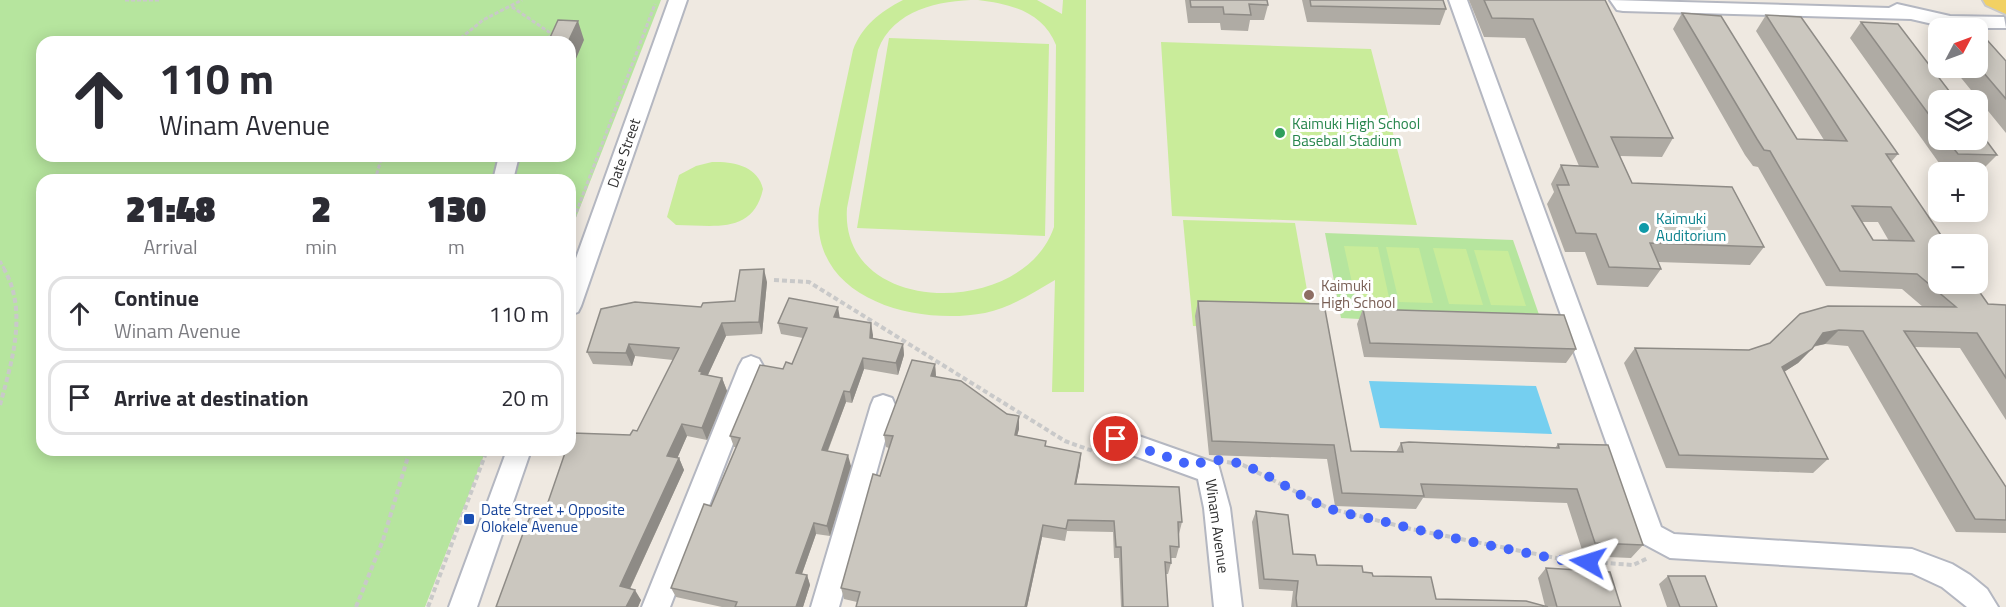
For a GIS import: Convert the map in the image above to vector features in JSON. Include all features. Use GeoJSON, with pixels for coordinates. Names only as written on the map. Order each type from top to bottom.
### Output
{"type":"FeatureCollection","features":[{"type":"Feature","properties":{"kind":"street","name":"Date Street"},"geometry":{"type":"LineString","coordinates":[[576,289],[678,0]]}},
{"type":"Feature","properties":{"kind":"street"},"geometry":{"type":"LineString","coordinates":[[1458,0],[1651,535],[1670,546],[1912,561],[1942,571],[1979,599],[1984,607]]}},
{"type":"Feature","properties":{"kind":"street"},"geometry":{"type":"LineString","coordinates":[[1619,0],[1623,6],[1911,14]]}},
{"type":"Feature","properties":{"kind":"street"},"geometry":{"type":"LineString","coordinates":[[1876,0],[1934,22],[1972,24],[2002,12]]}},
{"type":"Feature","properties":{"kind":"street"},"geometry":{"type":"LineString","coordinates":[[656,607],[751,366]]}},
{"type":"Feature","properties":{"kind":"street"},"geometry":{"type":"LineString","coordinates":[[825,607],[883,405]]}},
{"type":"Feature","properties":{"kind":"street"},"geometry":{"type":"LineString","coordinates":[[1114,449],[1194,467]]}},
{"type":"Feature","properties":{"kind":"street"},"geometry":{"type":"LineString","coordinates":[[464,607],[517,456]]}},
{"type":"Feature","properties":{"kind":"street","name":"Winam Avenue"},"geometry":{"type":"LineString","coordinates":[[1194,467],[1217,508],[1228,607]]}},
{"type":"Feature","properties":{"kind":"path"},"geometry":{"type":"LineString","coordinates":[[125,0],[159,0]]}},
{"type":"Feature","properties":{"kind":"path"},"geometry":{"type":"LineString","coordinates":[[464,36],[483,21],[522,0]]}},
{"type":"Feature","properties":{"kind":"path"},"geometry":{"type":"LineString","coordinates":[[576,213],[656,0]]}},
{"type":"Feature","properties":{"kind":"path"},"geometry":{"type":"LineString","coordinates":[[512,7],[549,32],[550,36]]}},
{"type":"Feature","properties":{"kind":"path"},"geometry":{"type":"LineString","coordinates":[[0,261],[9,274],[17,306],[15,349],[0,405]]}},
{"type":"Feature","properties":{"kind":"path"},"geometry":{"type":"LineString","coordinates":[[774,280],[809,282],[1065,441],[1114,449]]}},
{"type":"Feature","properties":{"kind":"path"},"geometry":{"type":"LineString","coordinates":[[356,607],[383,540],[408,456]]}},
{"type":"Feature","properties":{"kind":"path"},"geometry":{"type":"LineString","coordinates":[[428,607],[485,456]]}},
{"type":"Feature","properties":{"kind":"path"},"geometry":{"type":"LineString","coordinates":[[1194,467],[1202,462],[1223,461],[1243,465],[1328,508],[1411,529],[1566,561],[1633,565],[1670,546]]}},
{"type":"Feature","properties":{"kind":"green space"},"geometry":{"type":"Polygon","coordinates":[[[0,0],[661,0],[576,218],[576,174],[36,174],[36,456],[484,456],[425,607],[0,607],[0,0]]]}},
{"type":"Feature","properties":{"kind":"green space"},"geometry":{"type":"Polygon","coordinates":[[[903,0],[978,0],[1037,0],[1062,14],[1063,0],[1086,0],[1084,392],[1052,392],[1055,280],[1021,300],[995,311],[957,316],[928,315],[899,310],[872,300],[849,285],[831,265],[820,240],[819,209],[853,50],[867,27],[879,15],[903,0]],[[978,0],[948,2],[919,10],[894,25],[878,50],[847,208],[852,244],[872,270],[901,286],[936,293],[973,290],[1007,278],[1036,257],[1054,227],[1056,45],[1043,25],[1034,17],[1014,7],[978,0]]]}},
{"type":"Feature","properties":{"kind":"green space"},"geometry":{"type":"Polygon","coordinates":[[[889,38],[1049,44],[1045,236],[857,228],[889,38]]]}},
{"type":"Feature","properties":{"kind":"green space","name":"Kaimuki High School Baseball Stadium"},"geometry":{"type":"Polygon","coordinates":[[[1161,42],[1371,49],[1417,225],[1172,216],[1161,42]]]}},
{"type":"Feature","properties":{"kind":"green space"},"geometry":{"type":"Polygon","coordinates":[[[712,162],[744,166],[756,175],[763,189],[758,204],[741,221],[730,224],[676,225],[667,217],[679,175],[696,166],[712,162]]]}},
{"type":"Feature","properties":{"kind":"green space"},"geometry":{"type":"Polygon","coordinates":[[[1183,220],[1295,223],[1314,329],[1193,326],[1183,220]]]}},
{"type":"Feature","properties":{"kind":"green space"},"geometry":{"type":"Polygon","coordinates":[[[1325,233],[1513,240],[1544,329],[1341,318],[1325,233]]]}},
{"type":"Feature","properties":{"kind":"green space"},"geometry":{"type":"Polygon","coordinates":[[[1344,246],[1378,247],[1390,302],[1356,301],[1344,246]]]}},
{"type":"Feature","properties":{"kind":"green space"},"geometry":{"type":"Polygon","coordinates":[[[1386,247],[1419,248],[1433,303],[1399,302],[1386,247]]]}},
{"type":"Feature","properties":{"kind":"green space"},"geometry":{"type":"Polygon","coordinates":[[[1433,248],[1466,249],[1483,305],[1449,304],[1433,248]]]}},
{"type":"Feature","properties":{"kind":"green space"},"geometry":{"type":"Polygon","coordinates":[[[1474,250],[1508,251],[1526,306],[1491,305],[1474,250]]]}},
{"type":"Feature","properties":{"kind":"water"},"geometry":{"type":"Polygon","coordinates":[[[1369,381],[1536,386],[1552,434],[1380,428],[1369,381]]]}},
{"type":"Feature","properties":{"kind":"building"},"geometry":{"type":"Polygon","coordinates":[[[1190,0],[1267,0],[1268,5],[1249,4],[1251,15],[1224,14],[1223,7],[1191,7],[1190,0]]]}},
{"type":"Feature","properties":{"kind":"building"},"geometry":{"type":"Polygon","coordinates":[[[1310,0],[1443,0],[1446,9],[1311,6],[1310,0]]]}},
{"type":"Feature","properties":{"kind":"building"},"geometry":{"type":"Polygon","coordinates":[[[1484,0],[1605,0],[1673,138],[1611,137],[1632,183],[1732,187],[1764,247],[1650,243],[1661,269],[1609,267],[1596,234],[1576,233],[1557,185],[1569,185],[1561,165],[1598,167],[1533,19],[1492,18],[1484,0]]]}},
{"type":"Feature","properties":{"kind":"building"},"geometry":{"type":"Polygon","coordinates":[[[1682,13],[1721,16],[1797,139],[1847,141],[1766,15],[1801,17],[1898,154],[1886,154],[1928,216],[1928,222],[1932,222],[1940,234],[1928,234],[1928,283],[1917,274],[1840,271],[1770,151],[1764,150],[1682,13]],[[1852,206],[1873,240],[1914,241],[1891,207],[1852,206]]]}},
{"type":"Feature","properties":{"kind":"building"},"geometry":{"type":"Polygon","coordinates":[[[558,20],[578,21],[571,36],[551,36],[558,20]]]}},
{"type":"Feature","properties":{"kind":"building"},"geometry":{"type":"Polygon","coordinates":[[[1861,22],[1898,24],[1928,63],[1928,78],[1939,78],[1948,90],[1928,90],[1928,113],[1861,22]]]}},
{"type":"Feature","properties":{"kind":"building"},"geometry":{"type":"Polygon","coordinates":[[[1988,41],[2006,61],[2006,99],[1988,78],[1988,41]]]}},
{"type":"Feature","properties":{"kind":"building"},"geometry":{"type":"Polygon","coordinates":[[[1988,143],[1997,155],[1958,154],[1955,150],[1988,150],[1988,143]]]}},
{"type":"Feature","properties":{"kind":"building"},"geometry":{"type":"Polygon","coordinates":[[[764,269],[759,322],[722,323],[699,371],[702,372],[701,374],[722,378],[702,428],[682,424],[667,456],[679,458],[620,586],[635,590],[626,607],[496,607],[533,511],[545,511],[564,456],[576,456],[576,433],[630,435],[633,430],[637,431],[679,348],[629,344],[626,353],[587,352],[601,309],[635,302],[701,307],[703,303],[735,301],[740,270],[764,269]]]}},
{"type":"Feature","properties":{"kind":"building"},"geometry":{"type":"Polygon","coordinates":[[[1941,294],[1981,294],[1988,304],[2006,305],[2006,378],[1977,333],[1904,331],[2006,487],[2006,520],[1975,519],[1863,331],[1839,330],[1823,333],[1812,349],[1782,367],[1828,459],[1679,455],[1635,348],[1749,350],[1770,343],[1800,314],[1828,306],[1956,307],[1941,294]]]}},
{"type":"Feature","properties":{"kind":"building"},"geometry":{"type":"Polygon","coordinates":[[[789,298],[838,307],[834,317],[871,323],[870,338],[903,344],[896,363],[863,358],[850,392],[844,391],[822,450],[848,455],[827,526],[814,523],[796,573],[807,575],[796,607],[735,607],[737,602],[671,588],[704,504],[711,506],[740,438],[730,436],[760,365],[783,369],[786,362],[792,364],[807,328],[778,323],[789,298]]]}},
{"type":"Feature","properties":{"kind":"building"},"geometry":{"type":"Polygon","coordinates":[[[1198,301],[1324,304],[1351,451],[1403,452],[1401,443],[1409,442],[1559,448],[1558,444],[1608,445],[1643,545],[1595,543],[1577,489],[1421,484],[1424,496],[1342,493],[1334,445],[1212,441],[1198,301]]]}},
{"type":"Feature","properties":{"kind":"building"},"geometry":{"type":"Polygon","coordinates":[[[1363,309],[1564,315],[1576,349],[1370,343],[1363,309]]]}},
{"type":"Feature","properties":{"kind":"building"},"geometry":{"type":"Polygon","coordinates":[[[912,360],[935,364],[931,376],[961,381],[1007,414],[1019,416],[1015,435],[1046,441],[1045,446],[1081,453],[1075,484],[1179,487],[1182,522],[1178,522],[1179,547],[1170,546],[1171,563],[1165,562],[1168,607],[1123,607],[1121,547],[1116,547],[1114,521],[1068,520],[1066,529],[1043,525],[1025,607],[856,607],[860,592],[841,588],[873,474],[880,476],[893,436],[884,435],[912,360]]]}},
{"type":"Feature","properties":{"kind":"building"},"geometry":{"type":"Polygon","coordinates":[[[1256,511],[1288,515],[1293,554],[1315,555],[1317,565],[1362,566],[1363,572],[1372,573],[1373,576],[1431,577],[1436,599],[1526,601],[1548,607],[1297,607],[1298,581],[1264,579],[1256,511]]]}},
{"type":"Feature","properties":{"kind":"building"},"geometry":{"type":"Polygon","coordinates":[[[1546,568],[1610,572],[1621,607],[1557,607],[1546,568]]]}},
{"type":"Feature","properties":{"kind":"building"},"geometry":{"type":"Polygon","coordinates":[[[1668,576],[1705,576],[1717,607],[1680,607],[1668,576]]]}},
{"type":"Feature","properties":{"kind":"place","name":"Kaimuki High School Baseball Stadium"},"geometry":{"type":"Point","coordinates":[1280,133]}},
{"type":"Feature","properties":{"kind":"place","name":"Kaimuki Auditorium"},"geometry":{"type":"Point","coordinates":[1644,228]}},
{"type":"Feature","properties":{"kind":"place","name":"Kaimuki High School"},"geometry":{"type":"Point","coordinates":[1309,295]}},
{"type":"Feature","properties":{"kind":"place","name":"Date Street + Opposite Olokele Avenue"},"geometry":{"type":"Point","coordinates":[469,519]}},
{"type":"Feature","properties":{"kind":"route"},"geometry":{"type":"LineString","coordinates":[[1116,439],[1193,466],[1202,462],[1223,461],[1243,465],[1328,508],[1411,529],[1566,561],[1588,562]]}}]}
